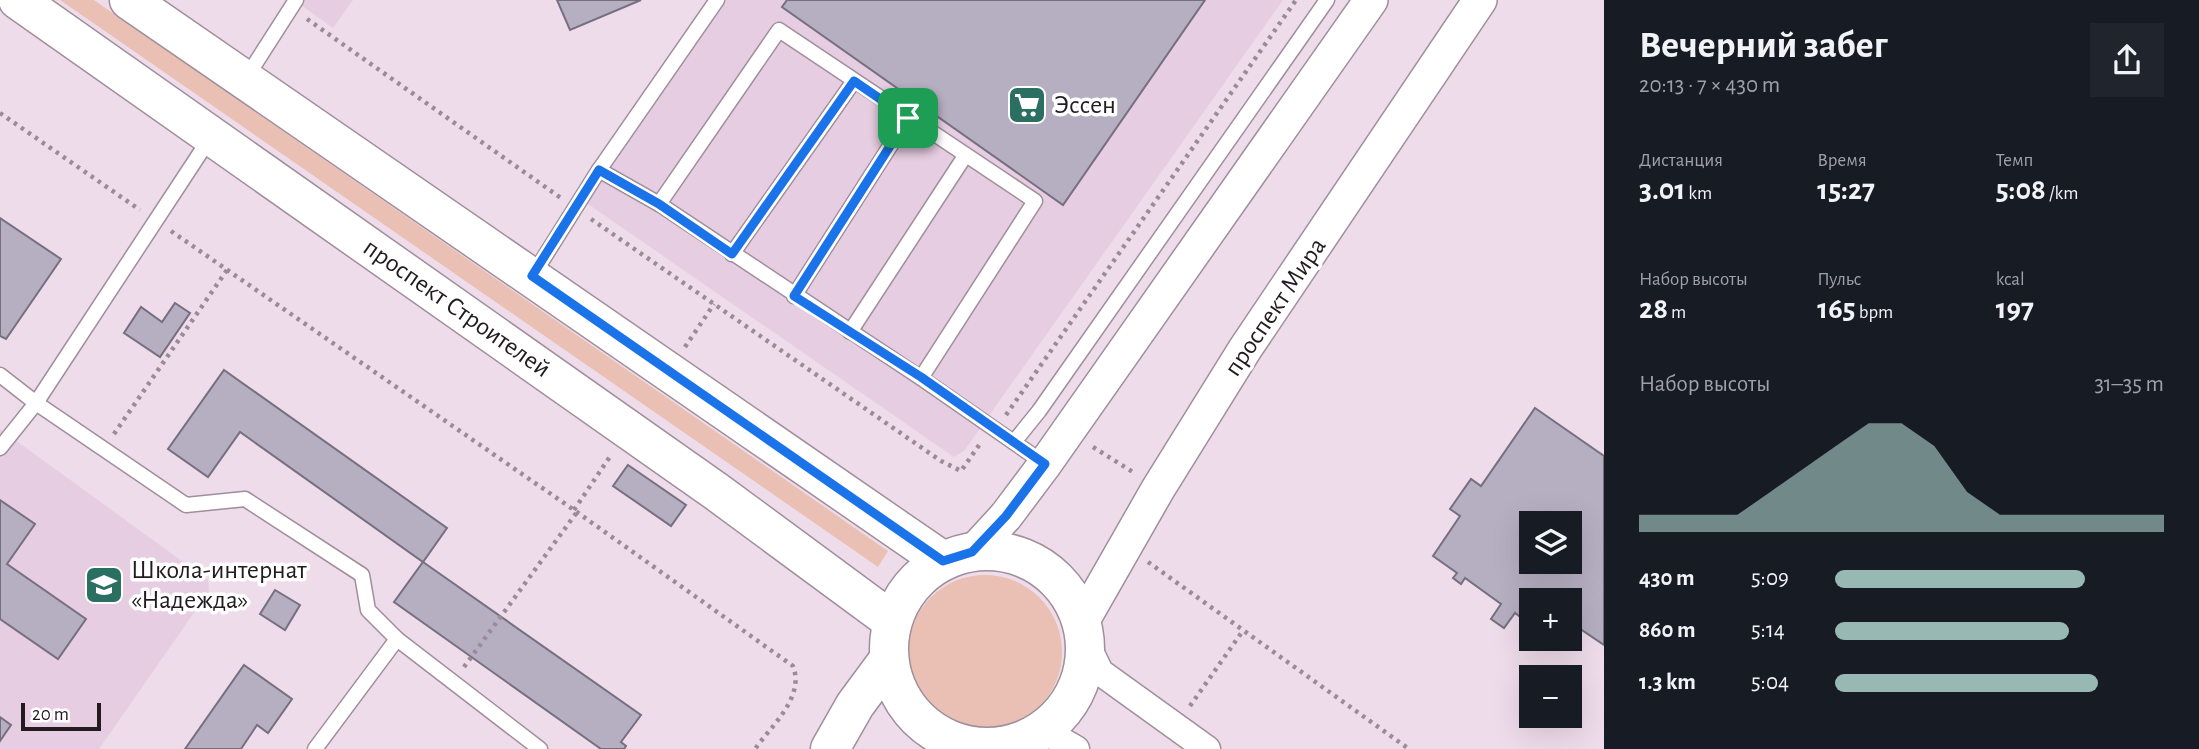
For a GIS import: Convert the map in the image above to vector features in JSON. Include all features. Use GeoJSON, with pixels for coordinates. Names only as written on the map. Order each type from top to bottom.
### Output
{"type":"FeatureCollection","features":[{"type":"Feature","properties":{"kind":"main road","name":"проспект Строителей"},"geometry":{"type":"LineString","coordinates":[[18,0],[717,492],[892,621]]}},
{"type":"Feature","properties":{"kind":"main road"},"geometry":{"type":"LineString","coordinates":[[129,0],[669,371],[958,556]]}},
{"type":"Feature","properties":{"kind":"main road"},"geometry":{"type":"LineString","coordinates":[[1001,551],[1028,559],[1044,569],[1070,596],[1084,633],[1084,669],[1076,692],[1062,713],[1029,740],[979,747],[957,743],[936,734],[918,719],[904,702],[894,681],[889,659],[892,621],[911,586],[958,556],[1001,551]]}},
{"type":"Feature","properties":{"kind":"main road"},"geometry":{"type":"LineString","coordinates":[[830,749],[855,705],[889,659]]}},
{"type":"Feature","properties":{"kind":"street"},"geometry":{"type":"LineString","coordinates":[[958,556],[1006,516],[1045,464],[1371,0]]}},
{"type":"Feature","properties":{"kind":"street","name":"проспект Мира"},"geometry":{"type":"LineString","coordinates":[[1084,633],[1158,489],[1245,349],[1480,0]]}},
{"type":"Feature","properties":{"kind":"street"},"geometry":{"type":"LineString","coordinates":[[1084,633],[1100,672],[1208,749]]}},
{"type":"Feature","properties":{"kind":"street"},"geometry":{"type":"LineString","coordinates":[[1029,740],[1076,749]]}},
{"type":"Feature","properties":{"kind":"lane"},"geometry":{"type":"LineString","coordinates":[[532,276],[599,170],[718,0]]}},
{"type":"Feature","properties":{"kind":"lane"},"geometry":{"type":"LineString","coordinates":[[1014,442],[1039,411],[1327,0]]}},
{"type":"Feature","properties":{"kind":"lane"},"geometry":{"type":"LineString","coordinates":[[245,80],[293,4]]}},
{"type":"Feature","properties":{"kind":"lane"},"geometry":{"type":"LineString","coordinates":[[659,204],[779,30],[1035,201],[921,377]]}},
{"type":"Feature","properties":{"kind":"lane"},"geometry":{"type":"LineString","coordinates":[[732,254],[854,81]]}},
{"type":"Feature","properties":{"kind":"lane"},"geometry":{"type":"LineString","coordinates":[[794,296],[908,118]]}},
{"type":"Feature","properties":{"kind":"lane"},"geometry":{"type":"LineString","coordinates":[[0,448],[36,403],[212,135]]}},
{"type":"Feature","properties":{"kind":"lane"},"geometry":{"type":"LineString","coordinates":[[850,332],[965,156]]}},
{"type":"Feature","properties":{"kind":"lane"},"geometry":{"type":"LineString","coordinates":[[599,170],[659,204],[794,296],[921,377],[1045,464]]}},
{"type":"Feature","properties":{"kind":"lane"},"geometry":{"type":"LineString","coordinates":[[0,375],[36,403],[186,505],[245,499],[362,575],[368,610],[397,639],[540,749]]}},
{"type":"Feature","properties":{"kind":"lane"},"geometry":{"type":"LineString","coordinates":[[315,749],[397,639]]}},
{"type":"Feature","properties":{"kind":"path"},"geometry":{"type":"LineString","coordinates":[[293,4],[575,208],[942,461],[961,471],[986,435],[996,430],[1296,0]]}},
{"type":"Feature","properties":{"kind":"path"},"geometry":{"type":"LineString","coordinates":[[0,113],[577,512],[793,666],[798,678],[794,696],[755,749]]}},
{"type":"Feature","properties":{"kind":"path"},"geometry":{"type":"LineString","coordinates":[[104,449],[227,270]]}},
{"type":"Feature","properties":{"kind":"path"},"geometry":{"type":"LineString","coordinates":[[453,682],[577,512]]}},
{"type":"Feature","properties":{"kind":"path"},"geometry":{"type":"LineString","coordinates":[[1137,554],[1242,632],[1409,749]]}},
{"type":"Feature","properties":{"kind":"path"},"geometry":{"type":"LineString","coordinates":[[1176,727],[1242,632]]}},
{"type":"Feature","properties":{"kind":"shaded area"},"geometry":{"type":"Polygon","coordinates":[[[60,0],[94,0],[888,551],[878,567],[60,0]]]}},
{"type":"Feature","properties":{"kind":"shaded area"},"geometry":{"type":"Polygon","coordinates":[[[294,0],[353,0],[333,28],[294,0]]]}},
{"type":"Feature","properties":{"kind":"shaded area"},"geometry":{"type":"Polygon","coordinates":[[[726,0],[1283,0],[964,451],[954,457],[585,202],[726,0]]]}},
{"type":"Feature","properties":{"kind":"shaded area","name":"Школа-интернат «Надежда»"},"geometry":{"type":"Polygon","coordinates":[[[0,429],[208,580],[209,591],[99,749],[0,749],[0,429]]]}},
{"type":"Feature","properties":{"kind":"shaded area"},"geometry":{"type":"Polygon","coordinates":[[[985,575],[1014,581],[1039,598],[1056,623],[1062,652],[1056,681],[1039,706],[1014,723],[985,729],[956,723],[931,706],[914,681],[908,652],[914,623],[931,598],[956,581],[985,575]]]}},
{"type":"Feature","properties":{"kind":"building"},"geometry":{"type":"Polygon","coordinates":[[[557,0],[641,0],[570,30],[557,0]]]}},
{"type":"Feature","properties":{"kind":"building","name":"Эссен"},"geometry":{"type":"Polygon","coordinates":[[[787,0],[1205,0],[1063,205],[782,7],[787,0]]]}},
{"type":"Feature","properties":{"kind":"building"},"geometry":{"type":"Polygon","coordinates":[[[0,218],[61,259],[6,339],[0,336],[0,218]]]}},
{"type":"Feature","properties":{"kind":"building"},"geometry":{"type":"Polygon","coordinates":[[[175,303],[190,313],[160,357],[124,333],[141,307],[162,322],[175,303]]]}},
{"type":"Feature","properties":{"kind":"building"},"geometry":{"type":"Polygon","coordinates":[[[224,370],[447,528],[423,562],[240,432],[208,477],[168,449],[224,370]]]}},
{"type":"Feature","properties":{"kind":"building"},"geometry":{"type":"Polygon","coordinates":[[[1535,408],[1604,456],[1604,645],[1582,630],[1582,588],[1519,588],[1519,616],[1515,613],[1504,628],[1491,619],[1501,604],[1465,578],[1461,584],[1453,578],[1457,573],[1433,556],[1460,516],[1450,509],[1471,479],[1481,486],[1535,408]]]}},
{"type":"Feature","properties":{"kind":"building"},"geometry":{"type":"Polygon","coordinates":[[[628,465],[686,505],[671,526],[613,486],[628,465]]]}},
{"type":"Feature","properties":{"kind":"building"},"geometry":{"type":"Polygon","coordinates":[[[0,500],[35,524],[7,564],[86,619],[58,659],[0,619],[0,500]]]}},
{"type":"Feature","properties":{"kind":"building"},"geometry":{"type":"Polygon","coordinates":[[[423,562],[641,715],[621,742],[626,746],[624,749],[601,749],[394,602],[423,562]]]}},
{"type":"Feature","properties":{"kind":"building"},"geometry":{"type":"Polygon","coordinates":[[[275,590],[300,605],[285,630],[260,614],[275,590]]]}},
{"type":"Feature","properties":{"kind":"building"},"geometry":{"type":"Polygon","coordinates":[[[244,665],[292,699],[268,733],[257,725],[241,749],[185,749],[244,665]]]}},
{"type":"Feature","properties":{"kind":"building"},"geometry":{"type":"Polygon","coordinates":[[[0,717],[11,725],[0,741],[0,717]]]}},
{"type":"Feature","properties":{"kind":"place","name":"Эссен"},"geometry":{"type":"Point","coordinates":[1027,105]}},
{"type":"Feature","properties":{"kind":"place","name":"Школа-интернат «Надежда»"},"geometry":{"type":"Point","coordinates":[104,585]}},
{"type":"Feature","properties":{"kind":"route"},"geometry":{"type":"LineString","coordinates":[[854,81],[908,118],[794,296],[921,377],[1045,464],[1006,516],[972,552],[943,561],[532,276],[599,170],[659,204],[732,254],[854,81]]}}]}
